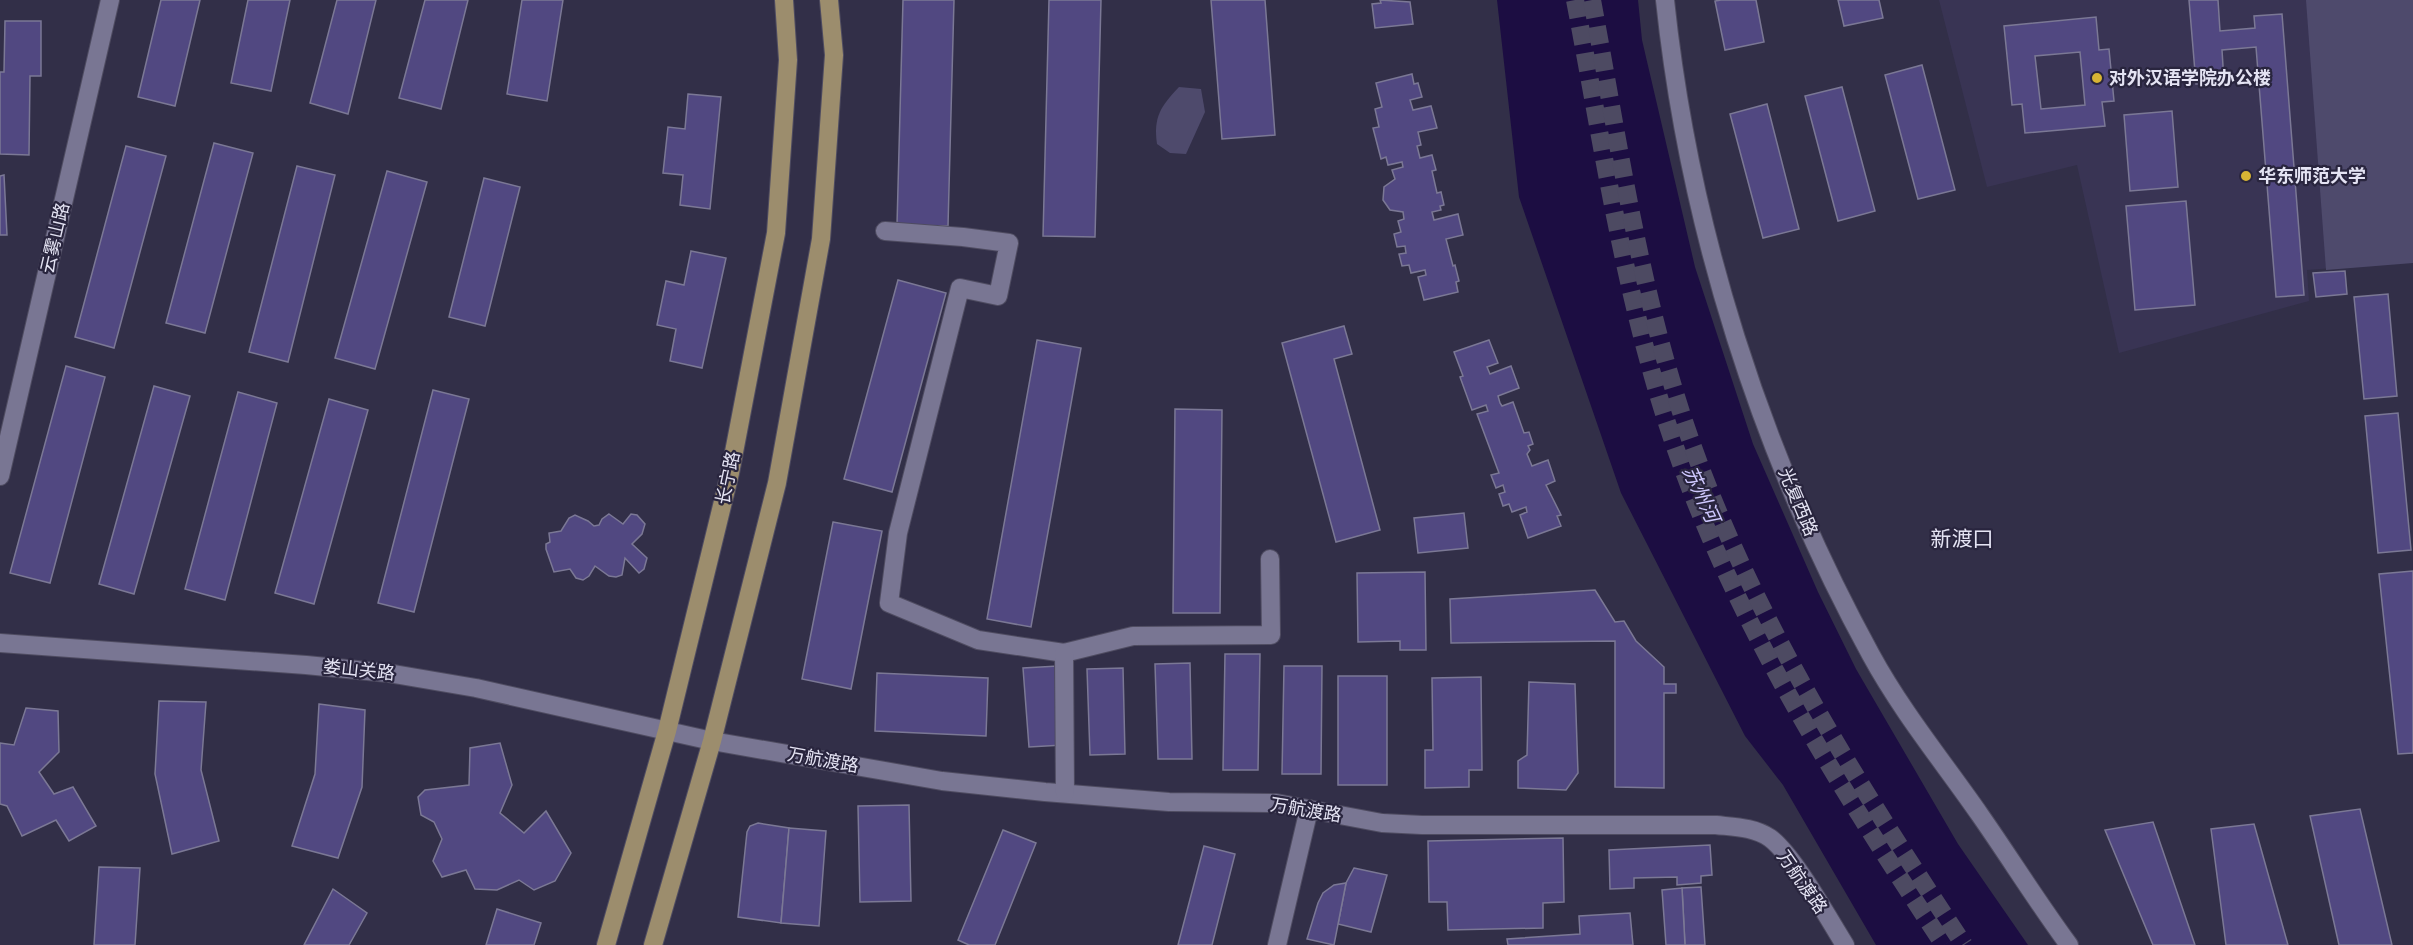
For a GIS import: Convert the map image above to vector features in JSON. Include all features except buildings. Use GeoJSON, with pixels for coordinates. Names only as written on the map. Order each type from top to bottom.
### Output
{"type":"FeatureCollection","features":[{"type":"Feature","properties":{"kind":"main road","name":"长宁路"},"geometry":{"type":"LineString","coordinates":[[606,945],[668,731],[730,473],[776,233],[788,60],[784,0]]}},
{"type":"Feature","properties":{"kind":"main road"},"geometry":{"type":"LineString","coordinates":[[653,945],[712,741],[777,483],[821,239],[834,55],[829,0]]}},
{"type":"Feature","properties":{"kind":"street","name":"云雾山路"},"geometry":{"type":"LineString","coordinates":[[0,476],[110,0]]}},
{"type":"Feature","properties":{"kind":"street","name":"光复西路"},"geometry":{"type":"LineString","coordinates":[[1665,0],[1673,73],[1703,219],[1729,316],[1771,438],[1832,580],[1873,658],[1931,748],[2069,945]]}},
{"type":"Feature","properties":{"kind":"street"},"geometry":{"type":"LineString","coordinates":[[885,231],[1009,243],[998,296],[960,288],[898,532],[889,603],[978,640],[1064,653],[1133,636],[1271,635],[1270,559]]}},
{"type":"Feature","properties":{"kind":"street","name":"娄山关路"},"geometry":{"type":"LineString","coordinates":[[0,643],[306,664],[388,673],[476,688],[712,741]]}},
{"type":"Feature","properties":{"kind":"street"},"geometry":{"type":"LineString","coordinates":[[1064,653],[1065,793]]}},
{"type":"Feature","properties":{"kind":"street","name":"万航渡路"},"geometry":{"type":"LineString","coordinates":[[712,741],[942,781],[1169,802],[1276,803],[1382,823],[1704,825],[1746,828],[1769,838],[1785,856],[1845,945]]}},
{"type":"Feature","properties":{"kind":"street"},"geometry":{"type":"LineString","coordinates":[[1277,945],[1310,809]]}},
{"type":"Feature","properties":{"kind":"shaded area","name":"华东师范大学"},"geometry":{"type":"Polygon","coordinates":[[[1939,0],[2413,0],[2413,262],[2307,270],[2309,301],[2119,353],[2077,165],[1987,187],[1939,0]]]}},
{"type":"Feature","properties":{"kind":"shaded area"},"geometry":{"type":"Polygon","coordinates":[[[2306,0],[2413,0],[2413,263],[2326,270],[2306,0]]]}},
{"type":"Feature","properties":{"kind":"shaded area"},"geometry":{"type":"Polygon","coordinates":[[[1179,87],[1201,89],[1205,112],[1186,154],[1170,153],[1157,144],[1156,135],[1160,112],[1179,87]]]}},
{"type":"Feature","properties":{"kind":"water","name":"苏州河"},"geometry":{"type":"Polygon","coordinates":[[[1497,0],[1638,0],[1642,40],[1695,267],[1753,444],[1818,592],[1856,669],[1958,844],[2028,945],[1876,945],[1783,785],[1745,736],[1621,493],[1519,197],[1497,0]]]}},
{"type":"Feature","properties":{"kind":"tunnel"},"geometry":{"type":"LineString","coordinates":[[1575,0],[1616,220],[1641,330],[1672,438],[1697,506],[1757,637],[1792,700],[1865,824],[1944,945]]}},
{"type":"Feature","properties":{"kind":"tunnel"},"geometry":{"type":"LineString","coordinates":[[1592,0],[1632,219],[1657,327],[1688,433],[1714,501],[1775,634],[1810,698],[1885,823],[1964,945]]}},
{"type":"Feature","properties":{"kind":"place","name":"对外汉语学院办公楼"},"geometry":{"type":"Point","coordinates":[2097,78]}},
{"type":"Feature","properties":{"kind":"place","name":"华东师范大学"},"geometry":{"type":"Point","coordinates":[2246,176]}},
{"type":"Feature","properties":{"kind":"district","name":"新渡口"},"geometry":{"type":"Point","coordinates":[1962,539]}}]}
